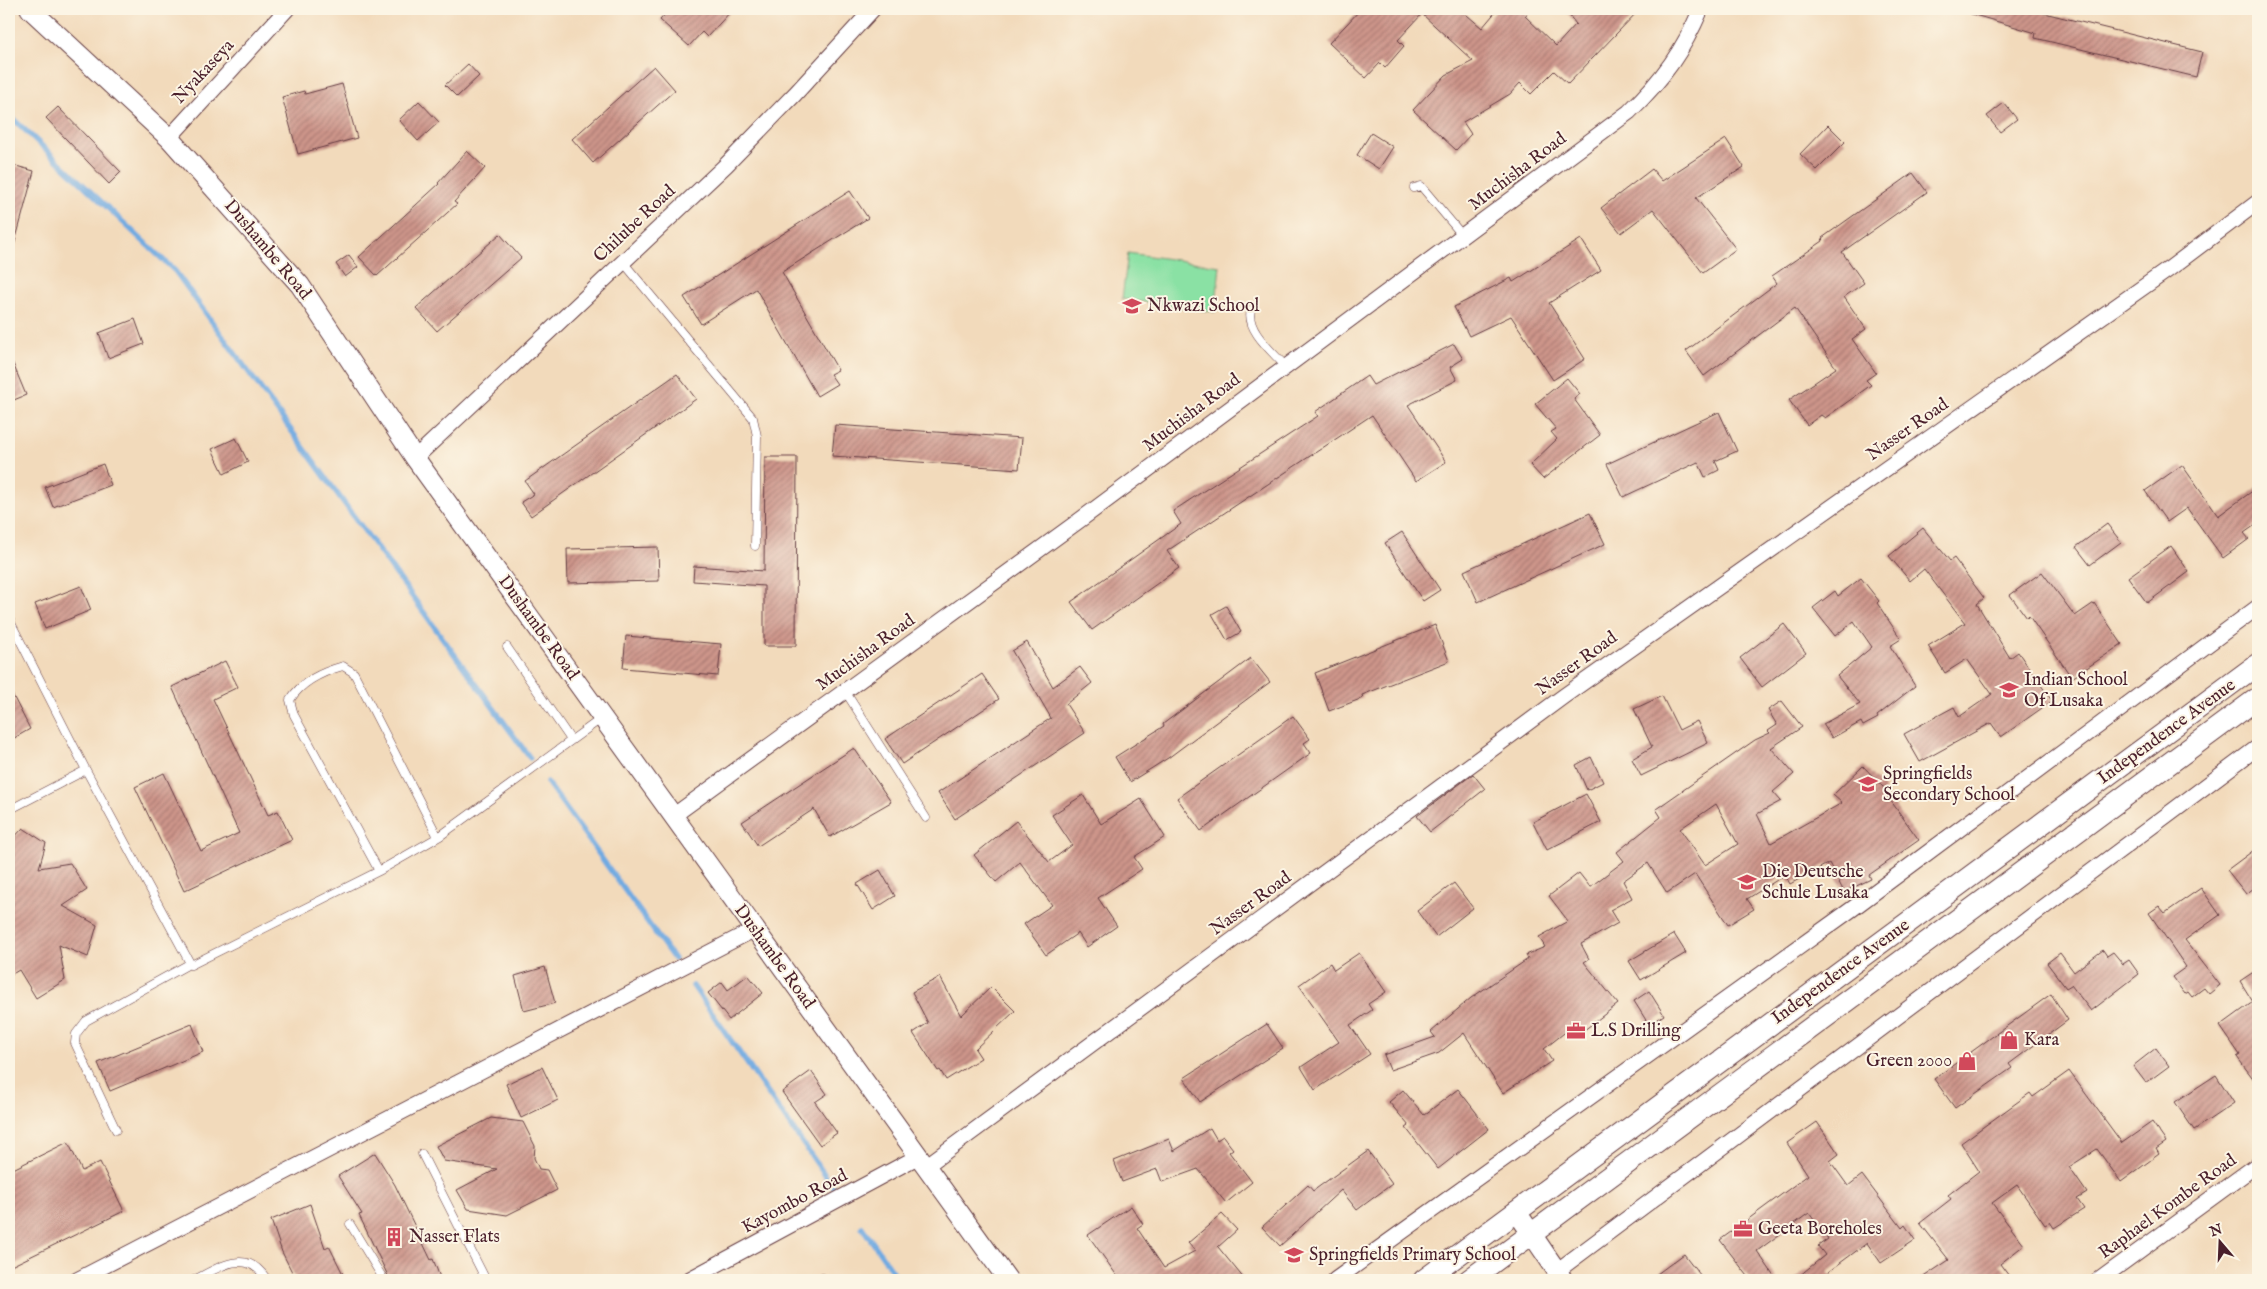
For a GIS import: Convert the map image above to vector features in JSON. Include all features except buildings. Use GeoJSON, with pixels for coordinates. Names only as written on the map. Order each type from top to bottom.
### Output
{"type":"FeatureCollection","features":[{"type":"Feature","properties":{"kind":"main road","name":"Independence Avenue"},"geometry":{"type":"LineString","coordinates":[[1424,1280],[2258,664]]}},
{"type":"Feature","properties":{"kind":"main road","name":"Independence Avenue"},"geometry":{"type":"LineString","coordinates":[[1470,1280],[2258,698]]}},
{"type":"Feature","properties":{"kind":"street","name":"Dushambe Road"},"geometry":{"type":"LineString","coordinates":[[30,9],[169,138],[300,285],[415,458],[604,717],[753,930],[1008,1280]]}},
{"type":"Feature","properties":{"kind":"street","name":"Nyakaseya"},"geometry":{"type":"LineString","coordinates":[[169,138],[287,9]]}},
{"type":"Feature","properties":{"kind":"street","name":"Chilube Road"},"geometry":{"type":"LineString","coordinates":[[415,458],[740,150],[873,9]]}},
{"type":"Feature","properties":{"kind":"street","name":"Muchisha Road"},"geometry":{"type":"LineString","coordinates":[[673,816],[1286,367],[1629,112],[1669,70],[1685,44],[1701,9]]}},
{"type":"Feature","properties":{"kind":"street","name":"Nasser Road"},"geometry":{"type":"LineString","coordinates":[[922,1161],[1564,696],[2169,269],[2258,202]]}},
{"type":"Feature","properties":{"kind":"street"},"geometry":{"type":"LineString","coordinates":[[1335,1280],[1844,915],[2258,607]]}},
{"type":"Feature","properties":{"kind":"street"},"geometry":{"type":"LineString","coordinates":[[1516,1211],[1560,1276],[2258,747]]}},
{"type":"Feature","properties":{"kind":"street"},"geometry":{"type":"LineString","coordinates":[[77,1280],[753,930]]}},
{"type":"Feature","properties":{"kind":"street","name":"Kayombo Road"},"geometry":{"type":"LineString","coordinates":[[690,1280],[922,1161]]}},
{"type":"Feature","properties":{"kind":"street","name":"Raphael Kombe Road"},"geometry":{"type":"LineString","coordinates":[[2099,1280],[2258,1164]]}},
{"type":"Feature","properties":{"kind":"lane"},"geometry":{"type":"LineString","coordinates":[[1414,188],[1421,186],[1463,236]]}},
{"type":"Feature","properties":{"kind":"lane"},"geometry":{"type":"LineString","coordinates":[[623,262],[753,418],[757,436],[755,546]]}},
{"type":"Feature","properties":{"kind":"lane"},"geometry":{"type":"LineString","coordinates":[[1251,310],[1249,316],[1253,329],[1286,367]]}},
{"type":"Feature","properties":{"kind":"lane"},"geometry":{"type":"LineString","coordinates":[[9,619],[85,770],[189,964]]}},
{"type":"Feature","properties":{"kind":"lane"},"geometry":{"type":"LineString","coordinates":[[507,648],[572,740]]}},
{"type":"Feature","properties":{"kind":"lane"},"geometry":{"type":"LineString","coordinates":[[379,871],[294,715],[290,700],[296,690],[323,672],[342,666],[354,673],[439,836]]}},
{"type":"Feature","properties":{"kind":"lane"},"geometry":{"type":"LineString","coordinates":[[845,691],[926,818]]}},
{"type":"Feature","properties":{"kind":"lane"},"geometry":{"type":"LineString","coordinates":[[116,1130],[75,1043],[76,1034],[86,1021],[189,964],[194,965],[379,871],[439,836],[604,717]]}},
{"type":"Feature","properties":{"kind":"lane"},"geometry":{"type":"LineString","coordinates":[[9,810],[85,770]]}},
{"type":"Feature","properties":{"kind":"lane"},"geometry":{"type":"LineString","coordinates":[[422,1154],[486,1280]]}},
{"type":"Feature","properties":{"kind":"lane"},"geometry":{"type":"LineString","coordinates":[[350,1224],[384,1280]]}},
{"type":"Feature","properties":{"kind":"lane"},"geometry":{"type":"LineString","coordinates":[[194,1280],[228,1263],[247,1262],[260,1269],[267,1280]]}},
{"type":"Feature","properties":{"kind":"lane"},"geometry":{"type":"LineString","coordinates":[[812,1280],[823,1278],[830,1280]]}},
{"type":"Feature","properties":{"kind":"green space"},"geometry":{"type":"Polygon","coordinates":[[[1128,253],[1220,266],[1215,312],[1122,299],[1128,253]]]}},
{"type":"Feature","properties":{"kind":"waterway"},"geometry":{"type":"LineString","coordinates":[[9,115],[175,271],[530,758]]}},
{"type":"Feature","properties":{"kind":"waterway"},"geometry":{"type":"LineString","coordinates":[[547,782],[674,959]]}},
{"type":"Feature","properties":{"kind":"waterway"},"geometry":{"type":"LineString","coordinates":[[693,986],[836,1191]]}},
{"type":"Feature","properties":{"kind":"waterway"},"geometry":{"type":"LineString","coordinates":[[862,1227],[899,1280]]}},
{"type":"Feature","properties":{"kind":"place","name":"Nkwazi School"},"geometry":{"type":"Point","coordinates":[1132,306]}},
{"type":"Feature","properties":{"kind":"place","name":"Indian School Of Lusaka"},"geometry":{"type":"Point","coordinates":[2009,690]}},
{"type":"Feature","properties":{"kind":"place","name":"Springfields Secondary School"},"geometry":{"type":"Point","coordinates":[1868,784]}},
{"type":"Feature","properties":{"kind":"place","name":"Die Deutsche Schule Lusaka"},"geometry":{"type":"Point","coordinates":[1747,882]}},
{"type":"Feature","properties":{"kind":"place","name":"L.S Drilling"},"geometry":{"type":"Point","coordinates":[1576,1031]}},
{"type":"Feature","properties":{"kind":"place","name":"Kara"},"geometry":{"type":"Point","coordinates":[2009,1040]}},
{"type":"Feature","properties":{"kind":"place","name":"Green 2000"},"geometry":{"type":"Point","coordinates":[1967,1061]}},
{"type":"Feature","properties":{"kind":"place","name":"Geeta Boreholes"},"geometry":{"type":"Point","coordinates":[1743,1229]}},
{"type":"Feature","properties":{"kind":"place","name":"Nasser Flats"},"geometry":{"type":"Point","coordinates":[394,1237]}},
{"type":"Feature","properties":{"kind":"place","name":"Springfields Primary School"},"geometry":{"type":"Point","coordinates":[1294,1255]}}]}
